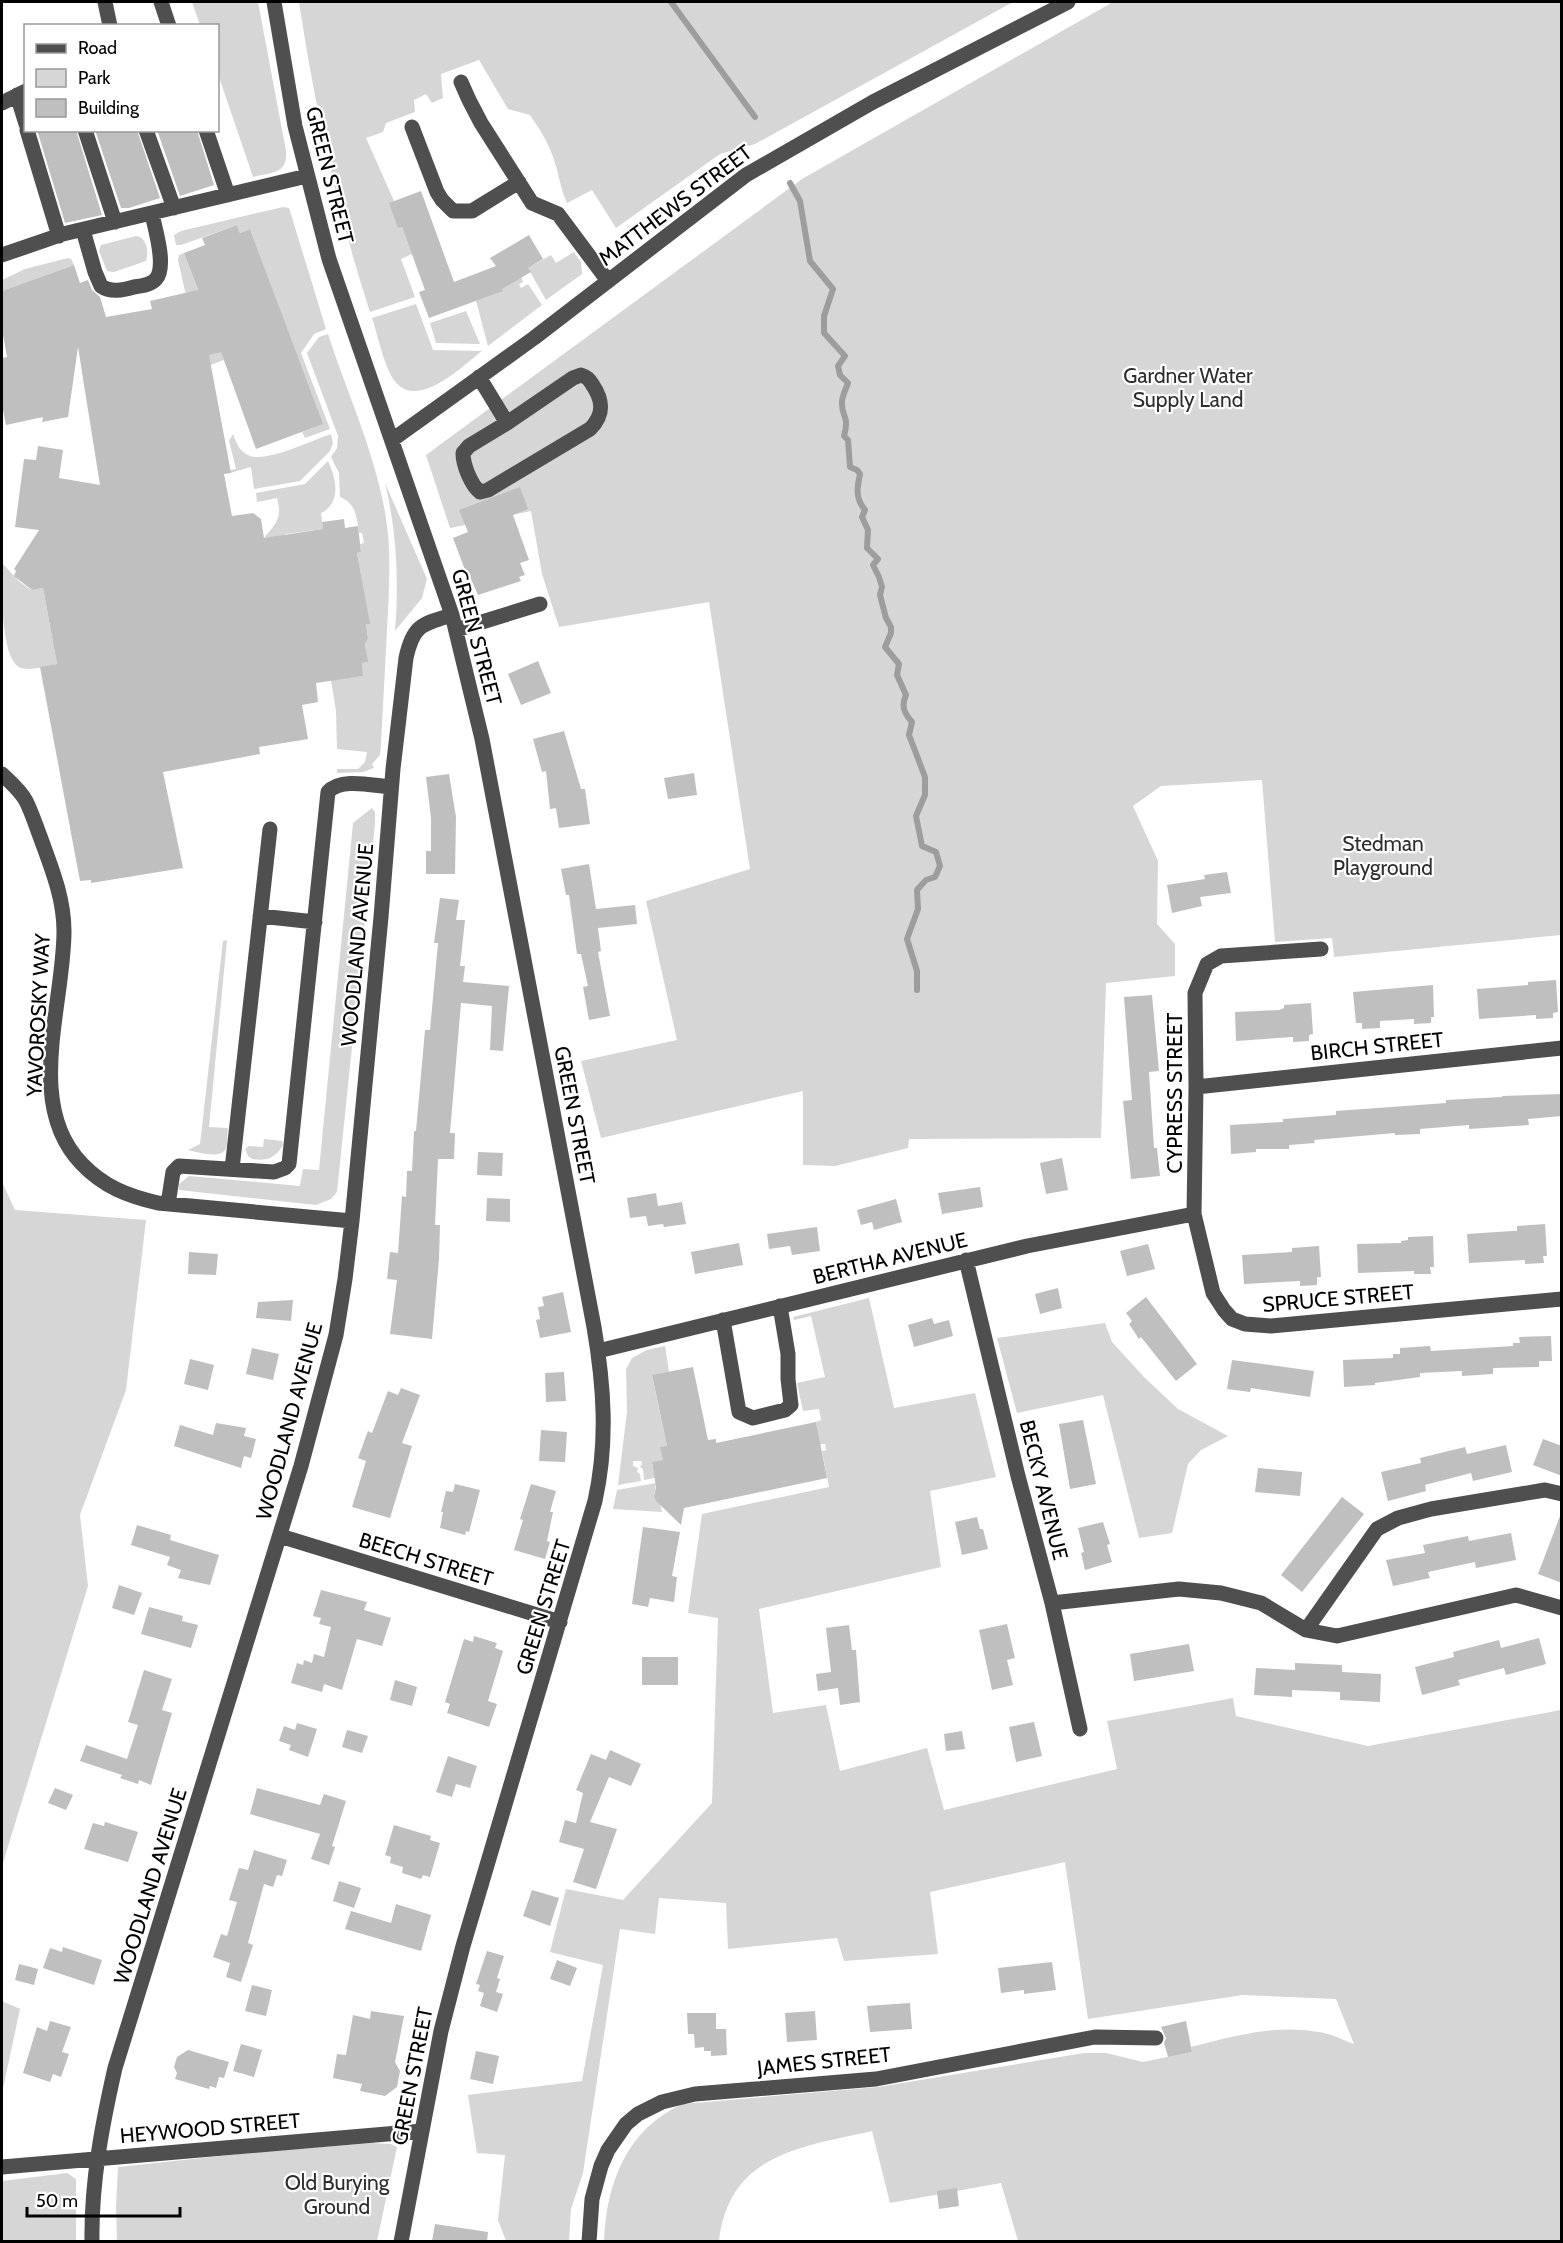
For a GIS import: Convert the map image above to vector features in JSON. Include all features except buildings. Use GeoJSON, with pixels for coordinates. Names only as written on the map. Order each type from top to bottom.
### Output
{"type":"FeatureCollection","features":[{"type":"Feature","properties":{"kind":"street"},"geometry":{"type":"LineString","coordinates":[[105,2],[110,24]]}},
{"type":"Feature","properties":{"kind":"street"},"geometry":{"type":"LineString","coordinates":[[161,2],[168,24]]}},
{"type":"Feature","properties":{"kind":"street","name":"GREEN STREET"},"geometry":{"type":"LineString","coordinates":[[274,2],[286,80],[307,176],[329,260],[452,615],[481,733],[598,1351],[604,1407],[600,1477],[589,1524],[470,1920],[441,2031],[401,2241]]}},
{"type":"Feature","properties":{"kind":"street","name":"MATTHEWS STREET"},"geometry":{"type":"LineString","coordinates":[[392,440],[608,281],[730,186],[873,102],[1068,2]]}},
{"type":"Feature","properties":{"kind":"street"},"geometry":{"type":"LineString","coordinates":[[462,82],[472,106],[532,203],[558,213],[608,281]]}},
{"type":"Feature","properties":{"kind":"street"},"geometry":{"type":"LineString","coordinates":[[2,103],[21,93],[24,112]]}},
{"type":"Feature","properties":{"kind":"street"},"geometry":{"type":"LineString","coordinates":[[412,128],[442,200],[453,211],[472,211],[519,182]]}},
{"type":"Feature","properties":{"kind":"street"},"geometry":{"type":"LineString","coordinates":[[28,132],[59,236]]}},
{"type":"Feature","properties":{"kind":"street"},"geometry":{"type":"LineString","coordinates":[[86,132],[115,222]]}},
{"type":"Feature","properties":{"kind":"street"},"geometry":{"type":"LineString","coordinates":[[147,132],[174,208]]}},
{"type":"Feature","properties":{"kind":"street"},"geometry":{"type":"LineString","coordinates":[[207,132],[228,195]]}},
{"type":"Feature","properties":{"kind":"street"},"geometry":{"type":"LineString","coordinates":[[3,249],[307,176]]}},
{"type":"Feature","properties":{"kind":"street"},"geometry":{"type":"LineString","coordinates":[[83,230],[101,286],[115,291],[151,283],[157,278],[161,268],[152,213]]}},
{"type":"Feature","properties":{"kind":"street"},"geometry":{"type":"LineString","coordinates":[[581,375],[589,379],[602,403],[598,418],[590,429],[488,490],[480,492],[475,488],[463,453],[469,446],[507,423],[573,378],[581,375]]}},
{"type":"Feature","properties":{"kind":"street"},"geometry":{"type":"LineString","coordinates":[[479,377],[507,423]]}},
{"type":"Feature","properties":{"kind":"street"},"geometry":{"type":"LineString","coordinates":[[456,630],[540,604]]}},
{"type":"Feature","properties":{"kind":"street","name":"WOODLAND AVENUE"},"geometry":{"type":"LineString","coordinates":[[92,2241],[97,2159],[115,2068],[303,1461],[336,1335],[352,1221],[391,788],[406,658],[410,640],[418,629],[425,624],[452,615]]}},
{"type":"Feature","properties":{"kind":"street","name":"YAVOROSKY WAY"},"geometry":{"type":"LineString","coordinates":[[2,774],[21,794],[32,815],[55,879],[63,916],[63,951],[51,1085],[56,1122],[64,1142],[101,1181],[136,1198],[168,1204],[352,1221]]}},
{"type":"Feature","properties":{"kind":"street"},"geometry":{"type":"LineString","coordinates":[[168,1204],[171,1176],[175,1169],[184,1165],[280,1171],[285,1168],[290,1159],[328,792],[337,785],[391,788]]}},
{"type":"Feature","properties":{"kind":"street"},"geometry":{"type":"LineString","coordinates":[[232,1169],[270,829]]}},
{"type":"Feature","properties":{"kind":"street"},"geometry":{"type":"LineString","coordinates":[[260,916],[315,922]]}},
{"type":"Feature","properties":{"kind":"street","name":"CYPRESS STREET"},"geometry":{"type":"LineString","coordinates":[[1194,1214],[1195,993],[1202,974],[1207,964],[1221,956],[1321,949]]}},
{"type":"Feature","properties":{"kind":"street","name":"BIRCH STREET"},"geometry":{"type":"LineString","coordinates":[[1196,1087],[1562,1048]]}},
{"type":"Feature","properties":{"kind":"street","name":"BERTHA AVENUE"},"geometry":{"type":"LineString","coordinates":[[598,1351],[1033,1244],[1194,1214]]}},
{"type":"Feature","properties":{"kind":"street","name":"SPRUCE STREET"},"geometry":{"type":"LineString","coordinates":[[1194,1214],[1213,1293],[1229,1316],[1254,1326],[1562,1299]]}},
{"type":"Feature","properties":{"kind":"street","name":"BECKY AVENUE"},"geometry":{"type":"LineString","coordinates":[[966,1260],[1018,1476],[1052,1603],[1080,1729]]}},
{"type":"Feature","properties":{"kind":"street"},"geometry":{"type":"LineString","coordinates":[[723,1320],[739,1412],[753,1418],[785,1410],[791,1405],[788,1354],[780,1306]]}},
{"type":"Feature","properties":{"kind":"street"},"geometry":{"type":"LineString","coordinates":[[1306,1630],[1377,1529],[1388,1523],[1431,1509],[1512,1494],[1545,1490],[1562,1494]]}},
{"type":"Feature","properties":{"kind":"street","name":"BEECH STREET"},"geometry":{"type":"LineString","coordinates":[[280,1536],[560,1622]]}},
{"type":"Feature","properties":{"kind":"street"},"geometry":{"type":"LineString","coordinates":[[1052,1603],[1179,1589],[1221,1593],[1261,1603],[1306,1630],[1337,1636],[1516,1595],[1562,1608]]}},
{"type":"Feature","properties":{"kind":"street","name":"JAMES STREET"},"geometry":{"type":"LineString","coordinates":[[589,2241],[592,2199],[608,2150],[632,2119],[649,2107],[662,2102],[695,2094],[876,2079],[1095,2037],[1156,2038]]}},
{"type":"Feature","properties":{"kind":"street","name":"HEYWOOD STREET"},"geometry":{"type":"LineString","coordinates":[[2,2167],[422,2131]]}},
{"type":"Feature","properties":{"kind":"green space"},"geometry":{"type":"Polygon","coordinates":[[[192,2],[258,2],[286,151],[284,164],[277,171],[253,177],[219,77],[219,24],[200,24],[192,2]]]}},
{"type":"Feature","properties":{"kind":"green space"},"geometry":{"type":"Polygon","coordinates":[[[299,2],[1013,2],[755,144],[720,154],[616,228],[592,190],[567,203],[551,151],[540,130],[530,115],[508,109],[479,60],[441,74],[443,98],[432,103],[426,94],[414,100],[415,112],[386,123],[383,132],[366,138],[394,201],[398,228],[402,227],[412,254],[401,259],[415,297],[370,312],[347,236],[328,158],[299,2]]]}},
{"type":"Feature","properties":{"kind":"green space","name":"Gardner Water Supply Land"},"geometry":{"type":"Polygon","coordinates":[[[1113,2],[1561,2],[1561,935],[1334,957],[1332,938],[1275,942],[1262,780],[1161,786],[1133,806],[1158,861],[1157,924],[1175,944],[1175,976],[1106,983],[1101,1138],[909,1139],[908,1148],[835,1166],[803,1165],[803,1091],[601,1138],[581,1061],[677,1040],[646,901],[750,869],[709,602],[559,627],[542,574],[531,511],[450,528],[426,455],[802,179],[1113,2]]]}},
{"type":"Feature","properties":{"kind":"green space"},"geometry":{"type":"Polygon","coordinates":[[[283,207],[289,208],[326,329],[314,334],[301,353],[330,429],[305,438],[302,432],[322,424],[250,229],[240,233],[237,225],[181,245],[176,245],[174,235],[181,231],[283,207]]]}},
{"type":"Feature","properties":{"kind":"green space"},"geometry":{"type":"Polygon","coordinates":[[[136,236],[145,242],[146,261],[114,272],[107,271],[99,251],[101,245],[136,236]]]}},
{"type":"Feature","properties":{"kind":"green space"},"geometry":{"type":"Polygon","coordinates":[[[574,252],[581,262],[582,274],[546,300],[528,268],[551,255],[556,263],[574,252]]]}},
{"type":"Feature","properties":{"kind":"green space"},"geometry":{"type":"Polygon","coordinates":[[[184,253],[224,360],[208,366],[201,362],[178,260],[179,255],[184,253]]]}},
{"type":"Feature","properties":{"kind":"green space"},"geometry":{"type":"Polygon","coordinates":[[[68,258],[74,265],[2,291],[2,280],[25,269],[68,258]]]}},
{"type":"Feature","properties":{"kind":"green space"},"geometry":{"type":"Polygon","coordinates":[[[520,273],[523,282],[519,284],[521,288],[528,284],[542,305],[488,346],[476,301],[497,276],[520,273]]]}},
{"type":"Feature","properties":{"kind":"green space"},"geometry":{"type":"Polygon","coordinates":[[[416,304],[433,350],[482,351],[439,383],[427,389],[415,391],[404,389],[390,374],[372,318],[416,304]]]}},
{"type":"Feature","properties":{"kind":"green space"},"geometry":{"type":"Polygon","coordinates":[[[466,311],[480,344],[436,343],[430,323],[466,311]]]}},
{"type":"Feature","properties":{"kind":"green space"},"geometry":{"type":"Polygon","coordinates":[[[328,334],[374,466],[389,541],[389,601],[380,755],[372,764],[374,768],[363,772],[337,773],[337,769],[358,769],[365,762],[367,752],[337,749],[336,711],[331,680],[363,676],[362,663],[367,662],[366,624],[369,623],[357,553],[361,552],[360,544],[364,543],[362,533],[359,533],[353,507],[340,497],[339,473],[331,457],[337,448],[338,436],[307,353],[319,337],[328,334]]]}},
{"type":"Feature","properties":{"kind":"green space"},"geometry":{"type":"Polygon","coordinates":[[[233,434],[241,450],[250,456],[258,457],[290,450],[331,434],[333,443],[330,451],[300,481],[254,489],[251,467],[230,473],[230,470],[236,469],[229,441],[233,434]]]}},
{"type":"Feature","properties":{"kind":"green space"},"geometry":{"type":"Polygon","coordinates":[[[328,461],[335,482],[335,497],[328,509],[321,513],[323,529],[286,534],[258,548],[274,526],[279,507],[277,498],[257,502],[256,493],[305,484],[328,461]]]}},
{"type":"Feature","properties":{"kind":"green space"},"geometry":{"type":"Polygon","coordinates":[[[385,483],[427,579],[422,598],[395,631],[396,557],[385,483]]]}},
{"type":"Feature","properties":{"kind":"green space"},"geometry":{"type":"Polygon","coordinates":[[[2,563],[31,590],[43,588],[57,664],[28,669],[19,667],[13,660],[8,649],[3,620],[2,563]]]}},
{"type":"Feature","properties":{"kind":"green space"},"geometry":{"type":"Polygon","coordinates":[[[372,808],[375,812],[375,824],[337,1192],[331,1199],[316,1205],[179,1190],[179,1184],[189,1176],[300,1186],[303,1169],[319,1170],[353,823],[372,808]]]}},
{"type":"Feature","properties":{"kind":"green space"},"geometry":{"type":"Polygon","coordinates":[[[227,940],[209,1127],[228,1128],[227,1141],[224,1152],[209,1154],[188,1150],[200,1144],[223,941],[227,940]]]}},
{"type":"Feature","properties":{"kind":"green space"},"geometry":{"type":"Polygon","coordinates":[[[264,1139],[282,1141],[283,1145],[277,1153],[267,1159],[257,1160],[248,1156],[245,1149],[249,1146],[263,1147],[264,1139]]]}},
{"type":"Feature","properties":{"kind":"green space"},"geometry":{"type":"Polygon","coordinates":[[[2,1182],[15,1210],[146,1220],[126,1390],[80,1515],[88,1586],[2,1866],[2,1182]]]}},
{"type":"Feature","properties":{"kind":"green space"},"geometry":{"type":"Polygon","coordinates":[[[869,1298],[894,1408],[975,1393],[996,1477],[930,1491],[941,1567],[759,1609],[773,1713],[826,1705],[840,1771],[927,1748],[944,1810],[1117,1769],[1107,1721],[1233,1698],[1236,1716],[1368,1746],[1561,1710],[1561,2241],[1018,2241],[1001,2183],[890,2203],[872,2131],[795,2150],[773,2159],[753,2172],[737,2189],[726,2212],[719,2241],[604,2241],[609,2199],[623,2160],[647,2128],[664,2114],[683,2104],[878,2087],[1084,2053],[1106,2053],[1143,2062],[1192,2052],[1191,2047],[1223,2039],[1271,2030],[1319,2032],[1354,2044],[1336,1999],[1242,1995],[1088,2019],[1065,1862],[930,1892],[938,1954],[844,1961],[837,1938],[728,1949],[726,1903],[659,1898],[655,1934],[620,1929],[583,2173],[571,2209],[569,2241],[506,2241],[498,2220],[505,2155],[477,2153],[468,2095],[582,2081],[603,1965],[550,1952],[566,1889],[623,1900],[712,1803],[718,1618],[688,1613],[702,1514],[829,1487],[822,1451],[826,1450],[825,1444],[820,1444],[816,1422],[821,1420],[819,1409],[803,1411],[797,1383],[825,1377],[811,1316],[794,1320],[793,1317],[869,1298]]]}},
{"type":"Feature","properties":{"kind":"green space"},"geometry":{"type":"Polygon","coordinates":[[[1105,1323],[1112,1342],[1178,1409],[1228,1436],[1201,1450],[1188,1464],[1172,1533],[1139,1538],[1103,1395],[1017,1413],[997,1338],[1105,1323]]]}},
{"type":"Feature","properties":{"kind":"green space"},"geometry":{"type":"Polygon","coordinates":[[[665,1346],[669,1372],[652,1376],[667,1446],[663,1460],[652,1463],[655,1478],[644,1480],[643,1469],[640,1467],[641,1461],[633,1461],[633,1466],[638,1468],[637,1472],[640,1474],[641,1481],[618,1485],[627,1412],[626,1369],[632,1358],[647,1350],[665,1346]]]}},
{"type":"Feature","properties":{"kind":"green space"},"geometry":{"type":"Polygon","coordinates":[[[656,1483],[654,1496],[662,1512],[613,1509],[617,1490],[656,1483]]]}},
{"type":"Feature","properties":{"kind":"green space"},"geometry":{"type":"Polygon","coordinates":[[[2,2001],[20,2009],[2,2093],[2,2001]]]}},
{"type":"Feature","properties":{"kind":"green space","name":"Old Burying Ground"},"geometry":{"type":"Polygon","coordinates":[[[372,2143],[391,2144],[397,2147],[377,2241],[117,2242],[118,2167],[372,2143]]]}},
{"type":"Feature","properties":{"kind":"green space"},"geometry":{"type":"Polygon","coordinates":[[[67,2173],[76,2179],[76,2241],[2,2241],[2,2181],[67,2173]]]}},
{"type":"Feature","properties":{"kind":"waterway"},"geometry":{"type":"LineString","coordinates":[[671,2],[755,117]]}},
{"type":"Feature","properties":{"kind":"waterway"},"geometry":{"type":"LineString","coordinates":[[790,183],[800,201],[810,261],[833,289],[824,316],[824,333],[845,356],[838,366],[840,375],[848,383],[842,402],[846,420],[844,436],[848,440],[850,467],[860,474],[858,493],[865,510],[862,517],[868,530],[867,548],[878,559],[873,565],[882,587],[880,595],[886,618],[891,627],[885,647],[899,664],[897,675],[906,695],[904,709],[912,722],[909,735],[925,777],[925,795],[916,816],[922,846],[936,852],[940,866],[935,877],[926,880],[917,890],[918,909],[907,939],[917,971],[917,990]]}},
{"type":"Feature","properties":{"kind":"park label","name":"Stedman Playground"},"geometry":{"type":"Point","coordinates":[1383,855]}}]}
